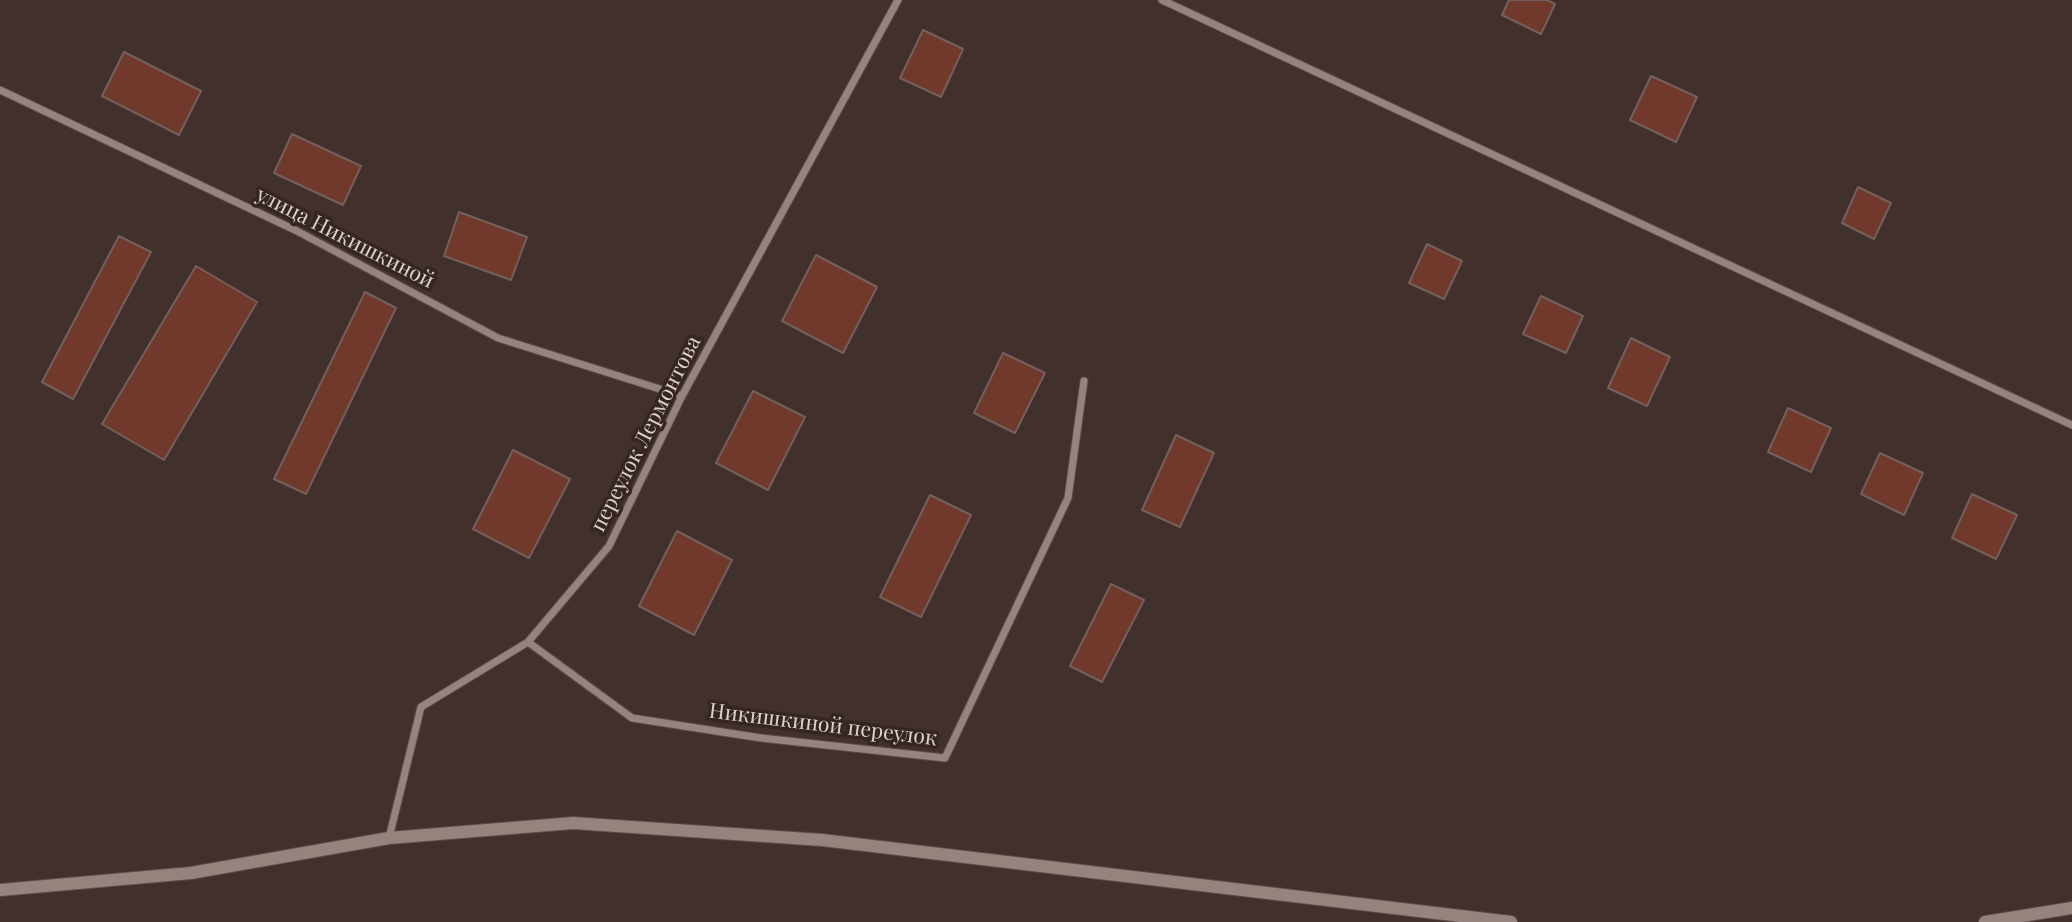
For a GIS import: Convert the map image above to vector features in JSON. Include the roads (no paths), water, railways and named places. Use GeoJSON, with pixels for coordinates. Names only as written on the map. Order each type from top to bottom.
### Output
{"type":"FeatureCollection","features":[{"type":"Feature","properties":{"kind":"street","name":"переулок Лермонтова"},"geometry":{"type":"LineString","coordinates":[[389,838],[421,707],[528,642],[609,546],[682,396],[898,0]]}},
{"type":"Feature","properties":{"kind":"street"},"geometry":{"type":"LineString","coordinates":[[1162,0],[2072,425]]}},
{"type":"Feature","properties":{"kind":"street","name":"улица Никишкиной"},"geometry":{"type":"LineString","coordinates":[[0,90],[297,231],[498,338],[682,396]]}},
{"type":"Feature","properties":{"kind":"street","name":"Никишкиной переулок"},"geometry":{"type":"LineString","coordinates":[[528,642],[632,718],[761,738],[945,758],[1068,498],[1084,381]]}},
{"type":"Feature","properties":{"kind":"street"},"geometry":{"type":"LineString","coordinates":[[0,890],[191,873],[389,838],[573,823],[822,840],[1511,922]]}},
{"type":"Feature","properties":{"kind":"street"},"geometry":{"type":"LineString","coordinates":[[1985,922],[2072,908]]}}]}
